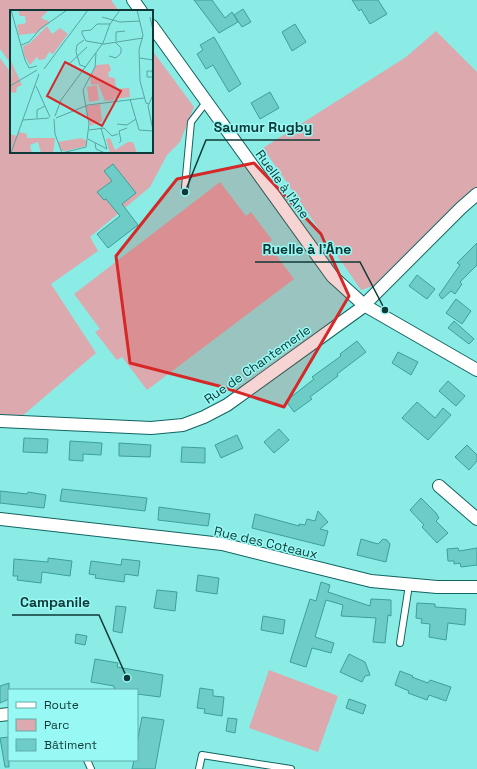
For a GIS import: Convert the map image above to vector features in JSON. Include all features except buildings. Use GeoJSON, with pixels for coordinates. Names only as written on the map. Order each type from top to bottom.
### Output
{"type":"FeatureCollection","features":[{"type":"Feature","properties":{"kind":"street"},"geometry":{"type":"LineString","coordinates":[[133,0],[140,10]]}},
{"type":"Feature","properties":{"kind":"street","name":"Ruelle à l'Ane"},"geometry":{"type":"LineString","coordinates":[[153,27],[332,276],[364,305],[477,370]]}},
{"type":"Feature","properties":{"kind":"street","name":"Rue de Chantemerle"},"geometry":{"type":"LineString","coordinates":[[0,421],[152,428],[183,425],[204,418],[227,405],[360,309],[460,208],[477,194]]}},
{"type":"Feature","properties":{"kind":"street"},"geometry":{"type":"LineString","coordinates":[[439,486],[477,519]]}},
{"type":"Feature","properties":{"kind":"street","name":"Rue des Coteaux"},"geometry":{"type":"LineString","coordinates":[[0,519],[222,544],[371,581],[444,587],[477,587]]}},
{"type":"Feature","properties":{"kind":"lane"},"geometry":{"type":"LineString","coordinates":[[185,187],[191,122],[207,101]]}},
{"type":"Feature","properties":{"kind":"lane"},"geometry":{"type":"LineString","coordinates":[[400,644],[409,585]]}},
{"type":"Feature","properties":{"kind":"lane"},"geometry":{"type":"LineString","coordinates":[[199,769],[202,755],[291,769]]}},
{"type":"Feature","properties":{"kind":"highlighted area"},"geometry":{"type":"Polygon","coordinates":[[[254,163],[321,234],[349,296],[284,407],[219,386],[130,363],[116,256],[177,179],[254,163]]]}},
{"type":"Feature","properties":{"kind":"green space"},"geometry":{"type":"Polygon","coordinates":[[[0,0],[111,0],[118,10],[10,10],[10,63],[0,49],[0,0]]]}},
{"type":"Feature","properties":{"kind":"green space"},"geometry":{"type":"Polygon","coordinates":[[[436,31],[477,72],[477,192],[373,286],[361,290],[263,148],[406,57],[436,31]]]}},
{"type":"Feature","properties":{"kind":"green space"},"geometry":{"type":"Polygon","coordinates":[[[153,51],[194,107],[180,142],[167,155],[150,187],[90,237],[98,251],[51,284],[96,353],[21,417],[0,417],[0,58],[10,72],[10,153],[153,153],[153,51]]]}},
{"type":"Feature","properties":{"kind":"green space"},"geometry":{"type":"Polygon","coordinates":[[[220,182],[246,216],[251,212],[272,240],[268,244],[294,279],[147,390],[122,357],[117,360],[95,332],[100,329],[74,294],[220,182]]]}},
{"type":"Feature","properties":{"kind":"green space"},"geometry":{"type":"Polygon","coordinates":[[[269,670],[338,696],[318,752],[249,728],[269,670]]]}},
{"type":"Feature","properties":{"kind":"place","name":"Saumur Rugby"},"geometry":{"type":"Point","coordinates":[185,192]}},
{"type":"Feature","properties":{"kind":"place","name":"Ruelle à l'Âne"},"geometry":{"type":"Point","coordinates":[385,310]}},
{"type":"Feature","properties":{"kind":"place","name":"Campanile"},"geometry":{"type":"Point","coordinates":[127,678]}}]}
